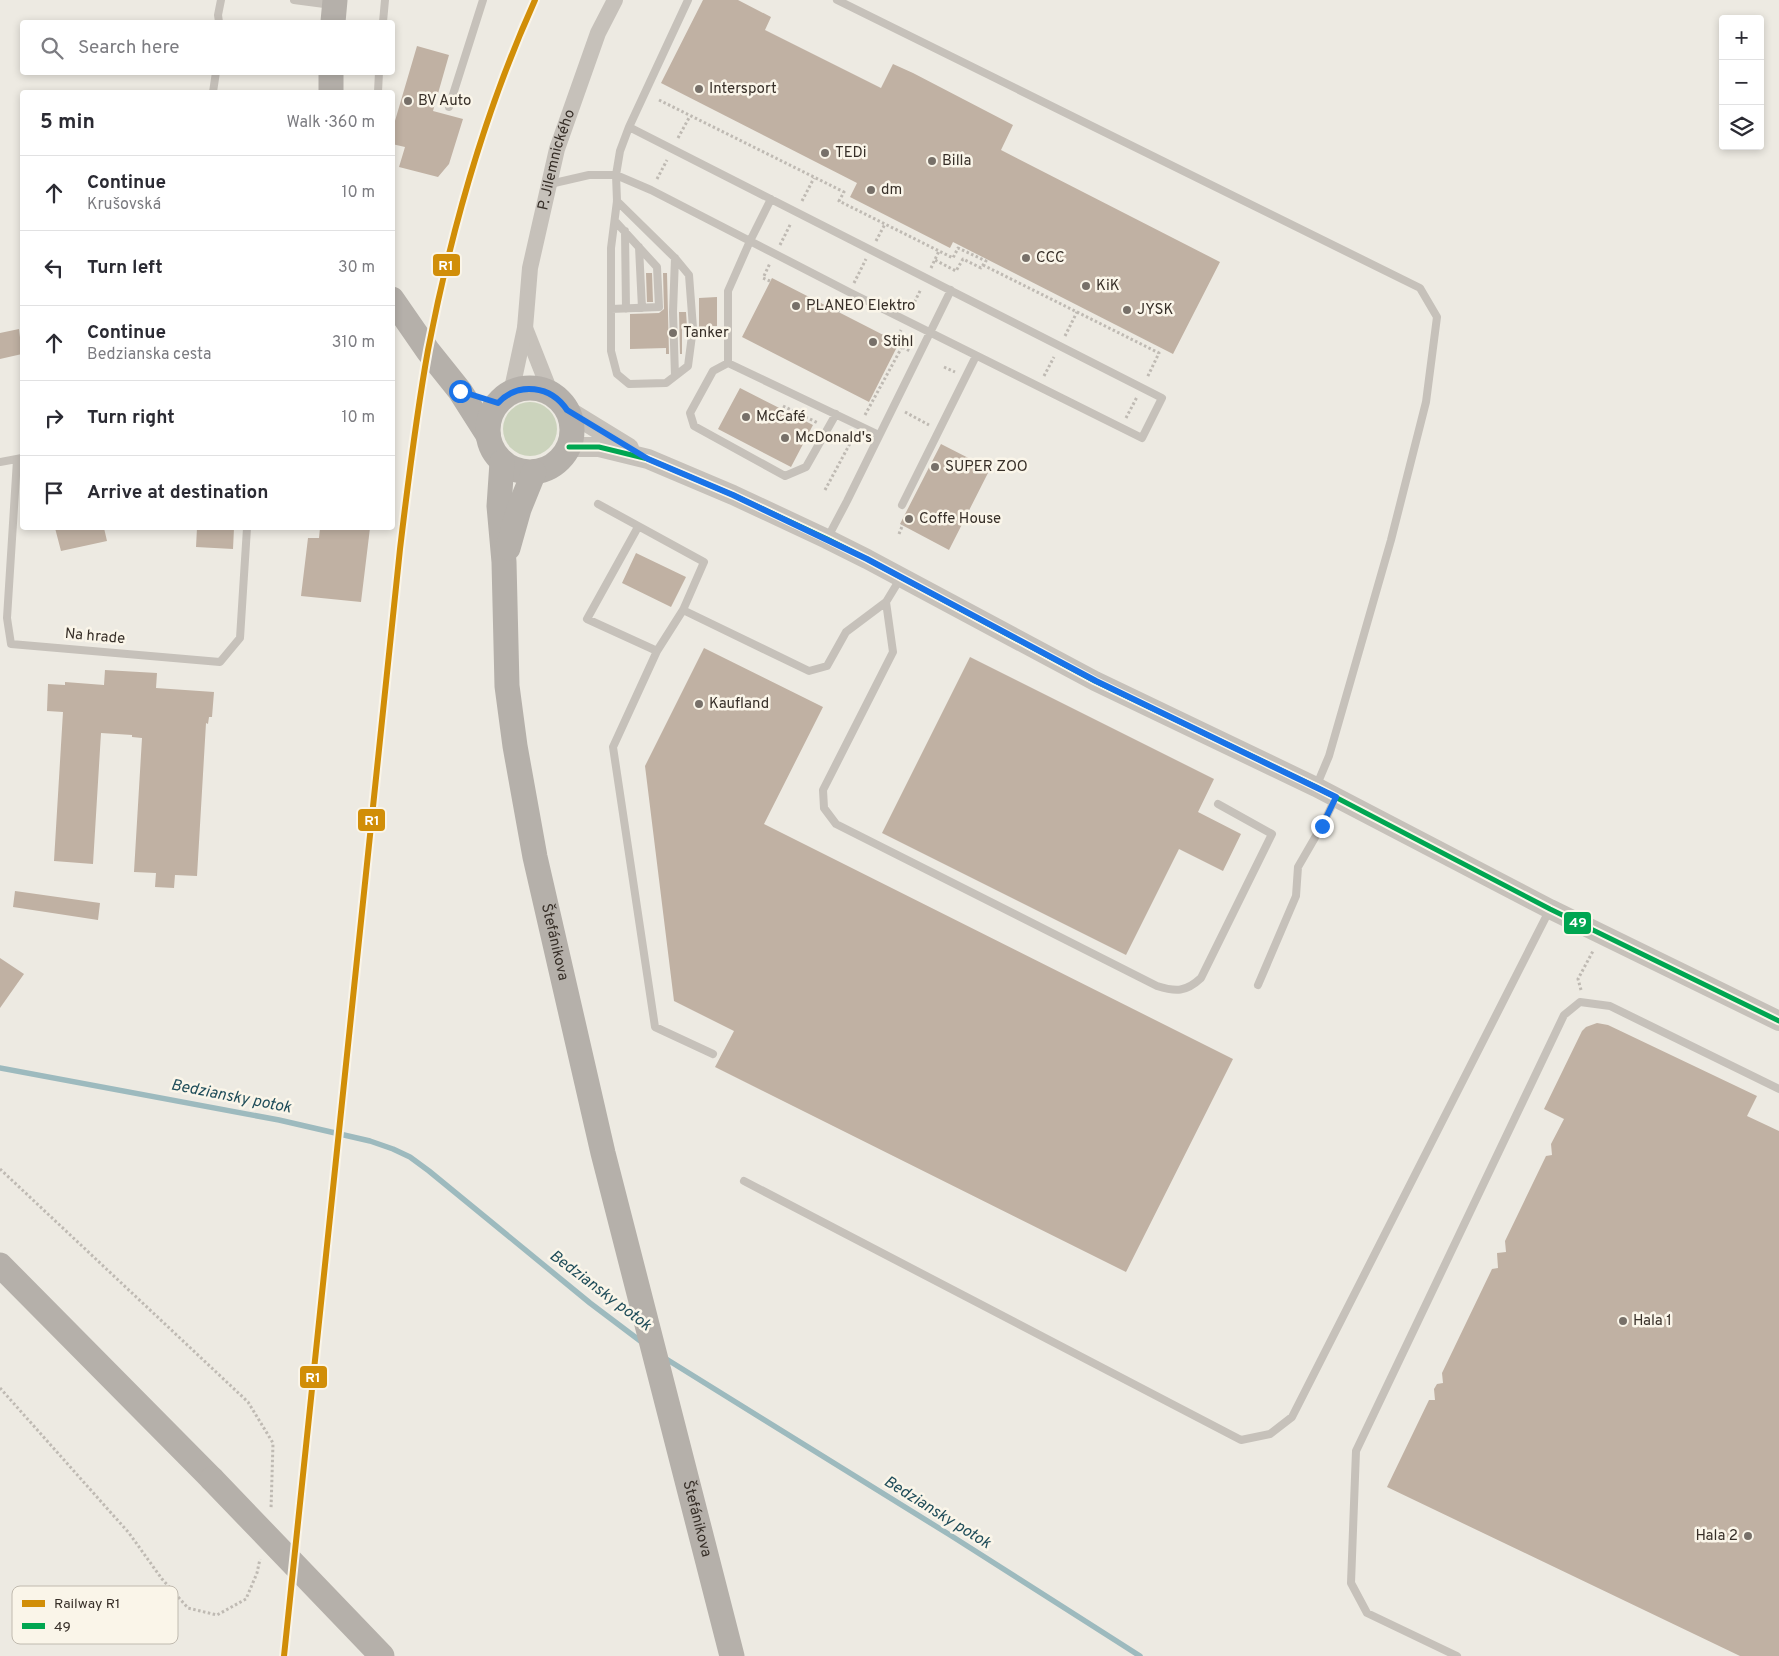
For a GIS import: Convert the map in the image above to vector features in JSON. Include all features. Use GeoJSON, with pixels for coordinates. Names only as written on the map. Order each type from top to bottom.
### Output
{"type":"FeatureCollection","features":[{"type":"Feature","properties":{"kind":"main road"},"geometry":{"type":"LineString","coordinates":[[331,75],[331,90]]}},
{"type":"Feature","properties":{"kind":"main road"},"geometry":{"type":"LineString","coordinates":[[395,309],[460,391],[488,435],[492,450],[502,462],[520,471],[534,472],[545,470],[563,456],[569,447],[572,431],[570,419],[559,402],[534,388],[522,389],[505,398],[489,421],[488,435]]}},
{"type":"Feature","properties":{"kind":"main road"},"geometry":{"type":"LineString","coordinates":[[460,391],[505,398]]}},
{"type":"Feature","properties":{"kind":"main road"},"geometry":{"type":"LineString","coordinates":[[502,462],[499,506],[504,562]]}},
{"type":"Feature","properties":{"kind":"main road"},"geometry":{"type":"LineString","coordinates":[[504,562],[519,509],[534,472]]}},
{"type":"Feature","properties":{"kind":"main road","name":"Štefánikova"},"geometry":{"type":"LineString","coordinates":[[504,562],[507,686],[515,746],[535,857],[603,1153],[732,1656]]}},
{"type":"Feature","properties":{"kind":"main road"},"geometry":{"type":"LineString","coordinates":[[0,1265],[212,1478],[382,1656]]}},
{"type":"Feature","properties":{"kind":"street","name":"P. Jilemnického"},"geometry":{"type":"LineString","coordinates":[[505,398],[525,328],[530,268],[558,149],[598,33],[615,0]]}},
{"type":"Feature","properties":{"kind":"street","name":"P. Jilemnického"},"geometry":{"type":"LineString","coordinates":[[525,328],[559,402]]}},
{"type":"Feature","properties":{"kind":"street"},"geometry":{"type":"LineString","coordinates":[[559,402],[648,459]]}},
{"type":"Feature","properties":{"kind":"street"},"geometry":{"type":"LineString","coordinates":[[569,447],[599,447],[648,459],[733,495],[827,539],[1096,681],[1316,787],[1550,909],[1779,1020]]}},
{"type":"Feature","properties":{"kind":"lane"},"geometry":{"type":"LineString","coordinates":[[219,20],[221,0]]}},
{"type":"Feature","properties":{"kind":"lane"},"geometry":{"type":"LineString","coordinates":[[294,0],[334,9]]}},
{"type":"Feature","properties":{"kind":"lane"},"geometry":{"type":"LineString","coordinates":[[383,20],[385,0]]}},
{"type":"Feature","properties":{"kind":"lane"},"geometry":{"type":"LineString","coordinates":[[449,107],[483,0]]}},
{"type":"Feature","properties":{"kind":"lane"},"geometry":{"type":"LineString","coordinates":[[617,201],[675,258],[689,275],[693,328],[688,366],[666,383],[629,384],[617,374],[611,352],[611,248],[617,201],[616,176],[620,151],[629,127],[688,0]]}},
{"type":"Feature","properties":{"kind":"lane"},"geometry":{"type":"LineString","coordinates":[[837,0],[1420,288],[1437,318],[1426,402],[1391,540],[1329,756],[1316,787]]}},
{"type":"Feature","properties":{"kind":"lane"},"geometry":{"type":"LineString","coordinates":[[213,90],[216,75]]}},
{"type":"Feature","properties":{"kind":"lane"},"geometry":{"type":"LineString","coordinates":[[378,90],[380,75]]}},
{"type":"Feature","properties":{"kind":"lane"},"geometry":{"type":"LineString","coordinates":[[549,184],[588,175],[616,176],[651,190],[930,333],[1142,438],[1162,398],[629,127]]}},
{"type":"Feature","properties":{"kind":"lane"},"geometry":{"type":"LineString","coordinates":[[728,363],[728,291],[771,199]]}},
{"type":"Feature","properties":{"kind":"lane"},"geometry":{"type":"LineString","coordinates":[[611,309],[659,308],[657,267],[615,221]]}},
{"type":"Feature","properties":{"kind":"lane"},"geometry":{"type":"LineString","coordinates":[[625,231],[626,308]]}},
{"type":"Feature","properties":{"kind":"lane"},"geometry":{"type":"LineString","coordinates":[[639,247],[642,308]]}},
{"type":"Feature","properties":{"kind":"lane"},"geometry":{"type":"LineString","coordinates":[[675,258],[673,320],[675,376]]}},
{"type":"Feature","properties":{"kind":"lane"},"geometry":{"type":"LineString","coordinates":[[827,539],[951,290]]}},
{"type":"Feature","properties":{"kind":"lane"},"geometry":{"type":"LineString","coordinates":[[902,505],[976,356]]}},
{"type":"Feature","properties":{"kind":"lane"},"geometry":{"type":"LineString","coordinates":[[728,363],[713,371],[690,413],[694,426],[785,476],[806,467],[836,414]]}},
{"type":"Feature","properties":{"kind":"lane"},"geometry":{"type":"LineString","coordinates":[[728,363],[880,435]]}},
{"type":"Feature","properties":{"kind":"lane","name":"Na hrade"},"geometry":{"type":"LineString","coordinates":[[0,462],[20,459],[7,618],[11,644],[220,662],[240,638],[247,530]]}},
{"type":"Feature","properties":{"kind":"lane"},"geometry":{"type":"LineString","coordinates":[[598,504],[704,562],[683,610],[657,652],[613,747],[655,1027],[713,1054]]}},
{"type":"Feature","properties":{"kind":"lane"},"geometry":{"type":"LineString","coordinates":[[638,527],[587,619],[657,652]]}},
{"type":"Feature","properties":{"kind":"lane"},"geometry":{"type":"LineString","coordinates":[[683,610],[809,670],[827,666],[846,632],[886,602],[901,577]]}},
{"type":"Feature","properties":{"kind":"lane"},"geometry":{"type":"LineString","coordinates":[[886,602],[893,652],[823,790],[824,808],[836,824],[1157,986],[1174,991],[1192,986],[1201,978],[1272,834],[1218,804]]}},
{"type":"Feature","properties":{"kind":"lane"},"geometry":{"type":"LineString","coordinates":[[1258,986],[1296,896],[1298,867],[1336,797]]}},
{"type":"Feature","properties":{"kind":"lane"},"geometry":{"type":"LineString","coordinates":[[744,1181],[1241,1440],[1270,1434],[1292,1417],[1550,909]]}},
{"type":"Feature","properties":{"kind":"lane"},"geometry":{"type":"LineString","coordinates":[[1457,1656],[1367,1613],[1352,1583],[1356,1451],[1564,1015],[1580,1002],[1610,1006],[1779,1089]]}},
{"type":"Feature","properties":{"kind":"path"},"geometry":{"type":"LineString","coordinates":[[659,100],[844,192],[839,201],[952,258],[958,248],[986,261],[981,268],[963,259],[956,271],[935,260]]}},
{"type":"Feature","properties":{"kind":"path"},"geometry":{"type":"LineString","coordinates":[[677,141],[690,116]]}},
{"type":"Feature","properties":{"kind":"path"},"geometry":{"type":"LineString","coordinates":[[651,190],[669,156]]}},
{"type":"Feature","properties":{"kind":"path"},"geometry":{"type":"LineString","coordinates":[[801,204],[814,178]]}},
{"type":"Feature","properties":{"kind":"path"},"geometry":{"type":"LineString","coordinates":[[780,245],[793,219]]}},
{"type":"Feature","properties":{"kind":"path"},"geometry":{"type":"LineString","coordinates":[[838,312],[885,224]]}},
{"type":"Feature","properties":{"kind":"path"},"geometry":{"type":"LineString","coordinates":[[896,340],[940,251]]}},
{"type":"Feature","properties":{"kind":"path"},"geometry":{"type":"LineString","coordinates":[[770,281],[763,278],[772,261]]}},
{"type":"Feature","properties":{"kind":"path"},"geometry":{"type":"LineString","coordinates":[[983,265],[1159,353]]}},
{"type":"Feature","properties":{"kind":"path"},"geometry":{"type":"LineString","coordinates":[[899,534],[903,524]]}},
{"type":"Feature","properties":{"kind":"path"},"geometry":{"type":"LineString","coordinates":[[1585,1003],[1578,980],[1595,948]]}},
{"type":"Feature","properties":{"kind":"green space"},"geometry":{"type":"Polygon","coordinates":[[[530,402],[540,404],[549,410],[555,419],[557,429],[555,439],[549,448],[540,454],[530,456],[520,454],[511,448],[505,439],[503,429],[505,419],[511,410],[520,404],[530,402]]]}},
{"type":"Feature","properties":{"kind":"building"},"geometry":{"type":"Polygon","coordinates":[[[703,0],[738,0],[771,17],[765,30],[881,88],[893,64],[913,73],[1013,125],[1001,150],[1220,262],[1173,354],[953,242],[950,248],[850,197],[857,183],[661,83],[703,0]]]}},
{"type":"Feature","properties":{"kind":"building"},"geometry":{"type":"Polygon","coordinates":[[[417,46],[449,55],[433,111],[463,119],[449,164],[438,177],[399,167],[405,147],[395,145],[395,121],[417,46]]]}},
{"type":"Feature","properties":{"kind":"building"},"geometry":{"type":"Polygon","coordinates":[[[646,273],[652,273],[653,302],[647,302],[646,273]]]}},
{"type":"Feature","properties":{"kind":"building","name":"Tanker"},"geometry":{"type":"Polygon","coordinates":[[[663,273],[667,273],[669,354],[666,354],[666,348],[630,349],[630,314],[659,313],[664,309],[663,273]]]}},
{"type":"Feature","properties":{"kind":"building"},"geometry":{"type":"Polygon","coordinates":[[[772,278],[899,343],[869,402],[742,337],[772,278]]]}},
{"type":"Feature","properties":{"kind":"building"},"geometry":{"type":"Polygon","coordinates":[[[717,297],[717,326],[699,327],[699,298],[717,297]]]}},
{"type":"Feature","properties":{"kind":"building"},"geometry":{"type":"Polygon","coordinates":[[[679,312],[686,312],[687,327],[682,327],[682,354],[680,354],[679,312]]]}},
{"type":"Feature","properties":{"kind":"building"},"geometry":{"type":"Polygon","coordinates":[[[19,329],[20,354],[0,359],[0,333],[19,329]]]}},
{"type":"Feature","properties":{"kind":"building"},"geometry":{"type":"Polygon","coordinates":[[[740,388],[813,425],[791,467],[718,429],[740,388]]]}},
{"type":"Feature","properties":{"kind":"building"},"geometry":{"type":"Polygon","coordinates":[[[941,444],[990,469],[949,550],[900,524],[941,444]]]}},
{"type":"Feature","properties":{"kind":"building"},"geometry":{"type":"Polygon","coordinates":[[[56,530],[104,530],[107,541],[61,551],[56,530]]]}},
{"type":"Feature","properties":{"kind":"building"},"geometry":{"type":"Polygon","coordinates":[[[197,530],[234,530],[233,549],[196,547],[197,530]]]}},
{"type":"Feature","properties":{"kind":"building"},"geometry":{"type":"Polygon","coordinates":[[[320,530],[370,530],[361,602],[301,596],[308,538],[319,538],[320,530]]]}},
{"type":"Feature","properties":{"kind":"building"},"geometry":{"type":"Polygon","coordinates":[[[636,553],[686,577],[671,607],[622,583],[636,553]]]}},
{"type":"Feature","properties":{"kind":"building"},"geometry":{"type":"Polygon","coordinates":[[[704,648],[823,707],[764,824],[1233,1059],[1126,1272],[715,1067],[734,1031],[674,1001],[645,766],[704,648]]]}},
{"type":"Feature","properties":{"kind":"building"},"geometry":{"type":"Polygon","coordinates":[[[970,657],[1214,779],[1198,812],[1241,834],[1223,871],[1179,849],[1126,955],[882,833],[970,657]]]}},
{"type":"Feature","properties":{"kind":"building"},"geometry":{"type":"Polygon","coordinates":[[[105,670],[157,673],[156,688],[214,692],[212,717],[209,717],[208,724],[206,723],[197,876],[175,875],[174,888],[155,887],[156,873],[134,872],[142,738],[132,737],[132,735],[101,733],[93,864],[54,861],[63,712],[47,711],[48,684],[65,685],[65,682],[104,685],[105,670]]]}},
{"type":"Feature","properties":{"kind":"building"},"geometry":{"type":"Polygon","coordinates":[[[15,891],[100,903],[98,920],[13,907],[15,891]]]}},
{"type":"Feature","properties":{"kind":"building"},"geometry":{"type":"Polygon","coordinates":[[[0,958],[24,974],[0,1008],[0,958]]]}},
{"type":"Feature","properties":{"kind":"building","name":"Hala 1"},"geometry":{"type":"Polygon","coordinates":[[[1597,1023],[1608,1025],[1757,1096],[1747,1116],[1779,1131],[1779,1656],[1740,1656],[1387,1487],[1429,1400],[1435,1400],[1434,1389],[1437,1384],[1443,1383],[1442,1373],[1492,1269],[1498,1268],[1497,1253],[1506,1252],[1505,1241],[1546,1156],[1552,1155],[1551,1144],[1564,1119],[1544,1109],[1582,1031],[1586,1027],[1597,1023]]]}},
{"type":"Feature","properties":{"kind":"waterway","name":"Bedziansky potok"},"geometry":{"type":"LineString","coordinates":[[0,1068],[279,1120],[370,1141],[393,1149],[410,1157],[429,1171],[590,1303],[643,1343]]}},
{"type":"Feature","properties":{"kind":"waterway","name":"Bedziansky potok"},"geometry":{"type":"LineString","coordinates":[[663,1357],[950,1535],[1140,1656]]}},
{"type":"Feature","properties":{"kind":"rail line","name":"R1"},"geometry":{"type":"LineString","coordinates":[[284,1656],[400,549],[420,400],[437,305],[471,172],[500,85],[535,0]]}},
{"type":"Feature","properties":{"kind":"transit line","name":"49"},"geometry":{"type":"LineString","coordinates":[[569,447],[599,447],[648,459],[733,495],[827,539],[1095,681],[1316,787],[1550,909],[1779,1021]]}},
{"type":"Feature","properties":{"kind":"place","name":"Intersport"},"geometry":{"type":"Point","coordinates":[699,89]}},
{"type":"Feature","properties":{"kind":"place","name":"BV Auto"},"geometry":{"type":"Point","coordinates":[408,101]}},
{"type":"Feature","properties":{"kind":"place","name":"TEDi"},"geometry":{"type":"Point","coordinates":[825,153]}},
{"type":"Feature","properties":{"kind":"place","name":"Billa"},"geometry":{"type":"Point","coordinates":[932,161]}},
{"type":"Feature","properties":{"kind":"place","name":"dm"},"geometry":{"type":"Point","coordinates":[871,190]}},
{"type":"Feature","properties":{"kind":"place","name":"CCC"},"geometry":{"type":"Point","coordinates":[1026,258]}},
{"type":"Feature","properties":{"kind":"place","name":"KiK"},"geometry":{"type":"Point","coordinates":[1086,286]}},
{"type":"Feature","properties":{"kind":"place","name":"PLANEO Elektro"},"geometry":{"type":"Point","coordinates":[796,306]}},
{"type":"Feature","properties":{"kind":"place","name":"JYSK"},"geometry":{"type":"Point","coordinates":[1127,310]}},
{"type":"Feature","properties":{"kind":"place","name":"Tanker"},"geometry":{"type":"Point","coordinates":[673,333]}},
{"type":"Feature","properties":{"kind":"place","name":"Stihl"},"geometry":{"type":"Point","coordinates":[873,342]}},
{"type":"Feature","properties":{"kind":"place","name":"McCafé"},"geometry":{"type":"Point","coordinates":[746,417]}},
{"type":"Feature","properties":{"kind":"place","name":"McDonald's"},"geometry":{"type":"Point","coordinates":[785,438]}},
{"type":"Feature","properties":{"kind":"place","name":"SUPER ZOO"},"geometry":{"type":"Point","coordinates":[935,467]}},
{"type":"Feature","properties":{"kind":"place","name":"Coffe House"},"geometry":{"type":"Point","coordinates":[909,519]}},
{"type":"Feature","properties":{"kind":"place","name":"Kaufland"},"geometry":{"type":"Point","coordinates":[699,704]}},
{"type":"Feature","properties":{"kind":"place","name":"Hala 1"},"geometry":{"type":"Point","coordinates":[1623,1321]}},
{"type":"Feature","properties":{"kind":"place","name":"Hala 2"},"geometry":{"type":"Point","coordinates":[1748,1536]}},
{"type":"Feature","properties":{"kind":"route"},"geometry":{"type":"LineString","coordinates":[[460,391],[498,403],[516,390],[534,388],[551,394],[567,410],[648,459],[733,495],[867,559],[1096,681],[1336,797],[1322,826]]}}]}
